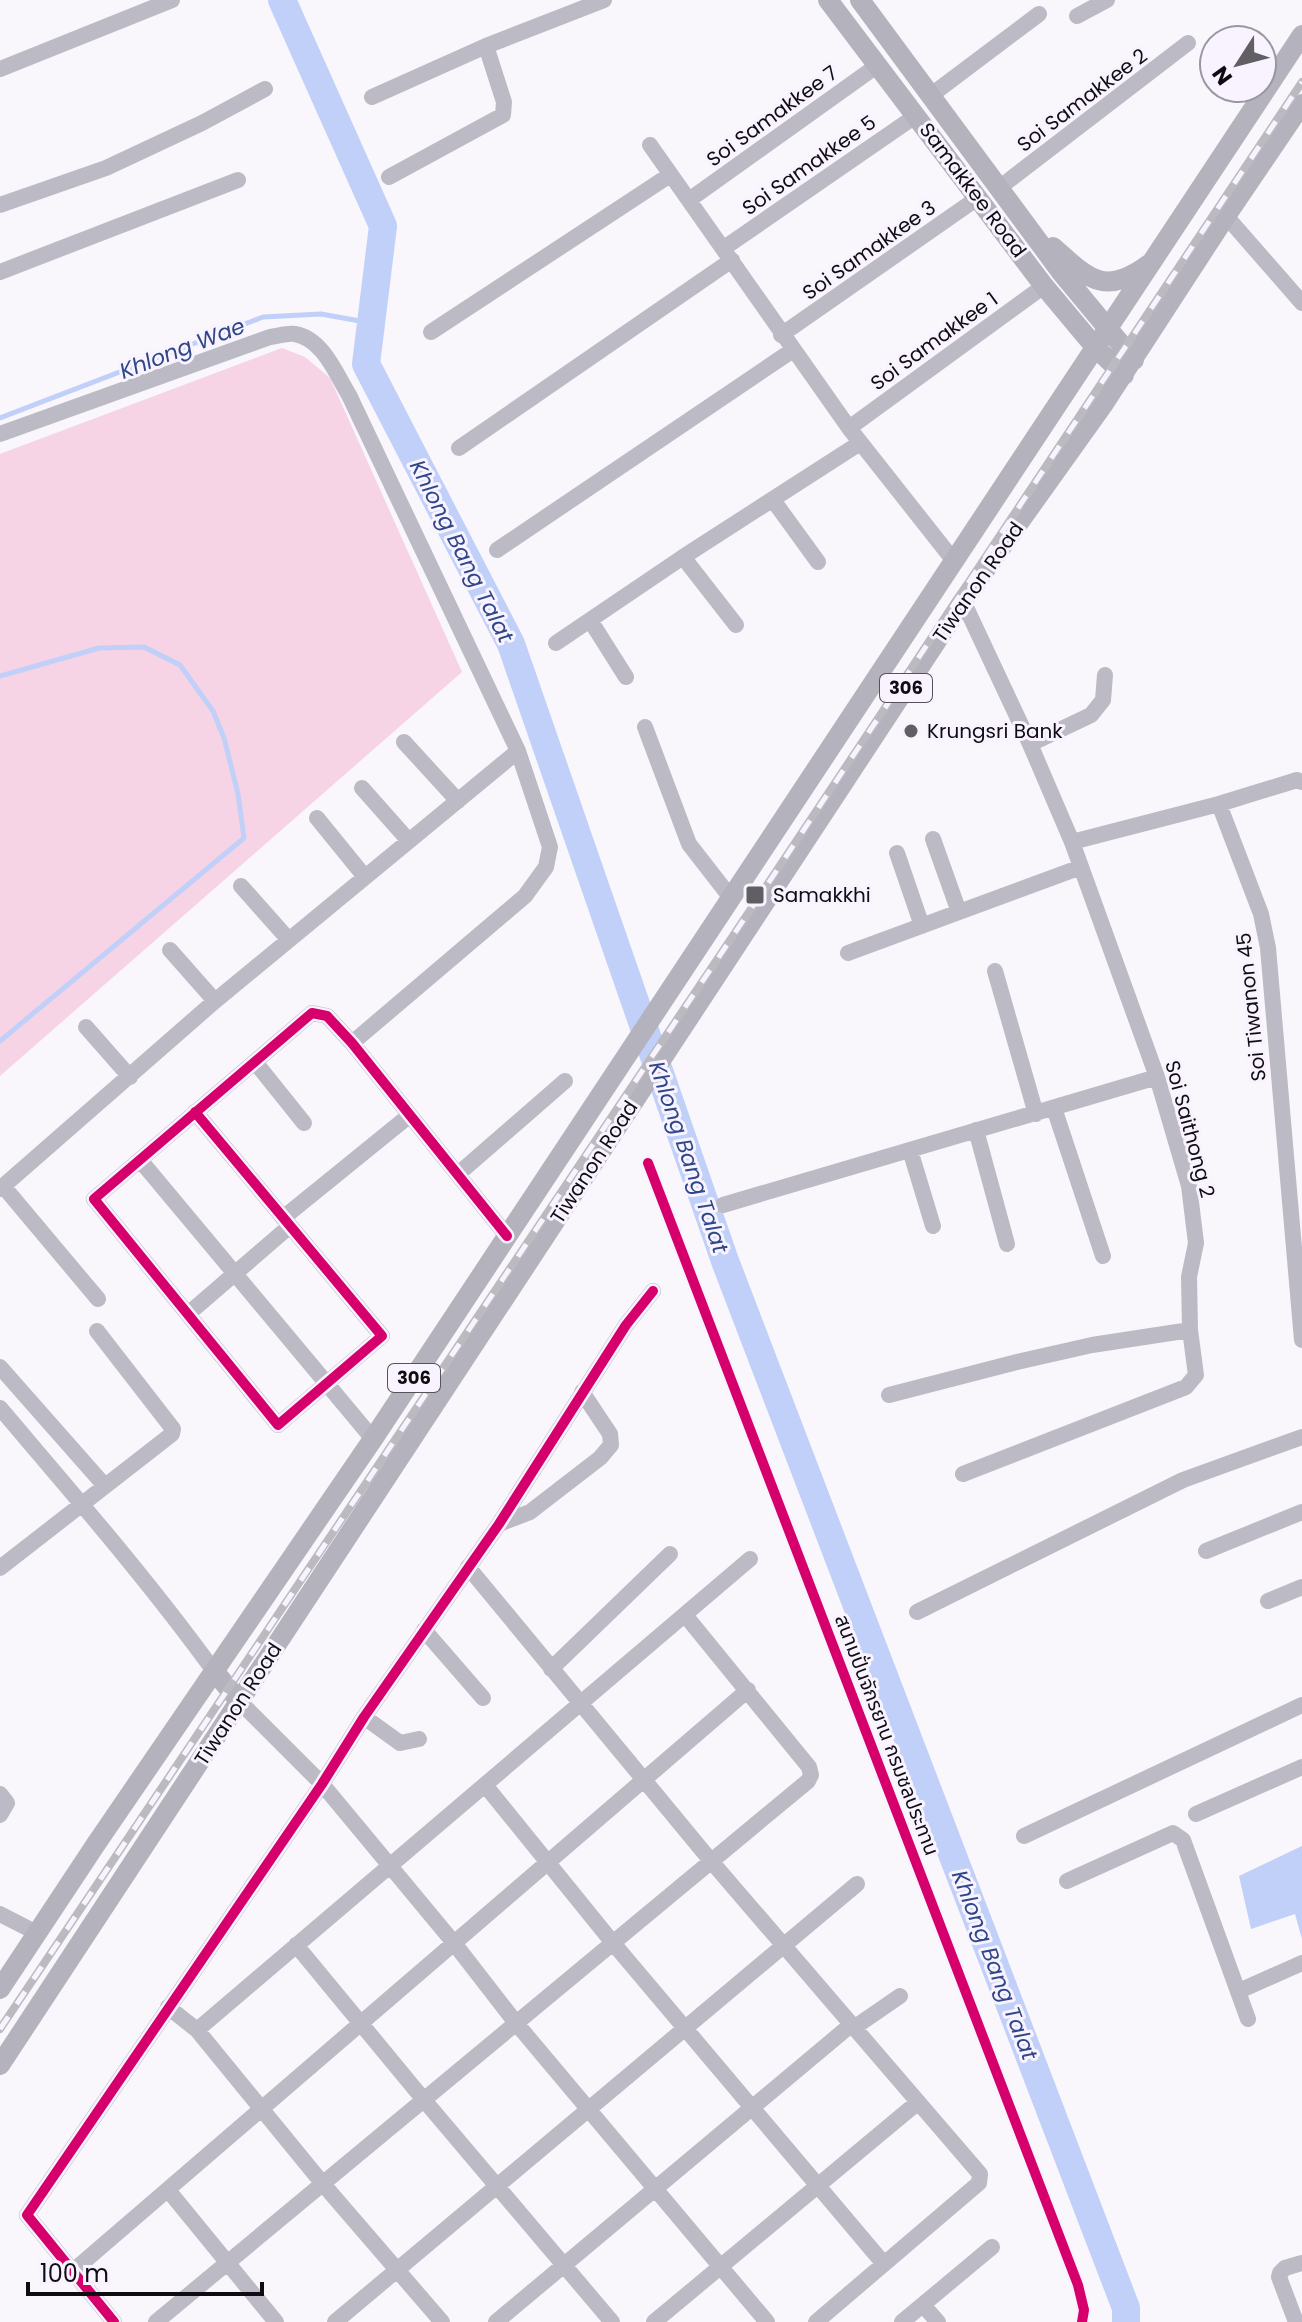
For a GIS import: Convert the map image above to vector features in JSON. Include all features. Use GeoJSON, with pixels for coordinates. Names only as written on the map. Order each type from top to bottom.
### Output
{"type":"FeatureCollection","features":[{"type":"Feature","properties":{"kind":"main road","name":"Samakkee Road"},"geometry":{"type":"LineString","coordinates":[[828,0],[1044,286],[1069,316],[1102,339],[1129,367]]}},
{"type":"Feature","properties":{"kind":"main road","name":"Samakkee Road"},"geometry":{"type":"LineString","coordinates":[[860,0],[1087,305],[1102,339]]}},
{"type":"Feature","properties":{"kind":"main road","name":"Tiwanon Road"},"geometry":{"type":"LineString","coordinates":[[0,1989],[373,1439],[1302,35]]}},
{"type":"Feature","properties":{"kind":"main road","name":"Tiwanon Road"},"geometry":{"type":"LineString","coordinates":[[0,2065],[963,601],[1129,367],[1302,104]]}},
{"type":"Feature","properties":{"kind":"main road"},"geometry":{"type":"LineString","coordinates":[[1023,221],[1082,272],[1098,280],[1113,282],[1129,278],[1155,260]]}},
{"type":"Feature","properties":{"kind":"main road"},"geometry":{"type":"LineString","coordinates":[[1069,316],[1081,323],[1088,322],[1090,315],[1087,305]]}},
{"type":"Feature","properties":{"kind":"main road"},"geometry":{"type":"LineString","coordinates":[[214,1671],[240,1702]]}},
{"type":"Feature","properties":{"kind":"street"},"geometry":{"type":"LineString","coordinates":[[0,69],[172,0]]}},
{"type":"Feature","properties":{"kind":"street"},"geometry":{"type":"LineString","coordinates":[[372,97],[486,46],[604,0]]}},
{"type":"Feature","properties":{"kind":"street"},"geometry":{"type":"LineString","coordinates":[[1077,16],[1107,0]]}},
{"type":"Feature","properties":{"kind":"street"},"geometry":{"type":"LineString","coordinates":[[930,96],[1039,14]]}},
{"type":"Feature","properties":{"kind":"street","name":"Soi Samakkee 2"},"geometry":{"type":"LineString","coordinates":[[999,188],[1188,43]]}},
{"type":"Feature","properties":{"kind":"street"},"geometry":{"type":"LineString","coordinates":[[389,177],[503,115],[504,102],[486,46]]}},
{"type":"Feature","properties":{"kind":"street","name":"Soi Samakkee 7"},"geometry":{"type":"LineString","coordinates":[[689,200],[878,65]]}},
{"type":"Feature","properties":{"kind":"street"},"geometry":{"type":"LineString","coordinates":[[0,205],[106,168],[202,123],[265,89]]}},
{"type":"Feature","properties":{"kind":"street","name":"Soi Samakkee 5"},"geometry":{"type":"LineString","coordinates":[[459,448],[917,115]]}},
{"type":"Feature","properties":{"kind":"street"},"geometry":{"type":"LineString","coordinates":[[650,145],[781,335],[860,443],[954,561]]}},
{"type":"Feature","properties":{"kind":"street"},"geometry":{"type":"LineString","coordinates":[[431,332],[670,175]]}},
{"type":"Feature","properties":{"kind":"street"},"geometry":{"type":"LineString","coordinates":[[0,272],[238,180]]}},
{"type":"Feature","properties":{"kind":"street","name":"Soi Samakkee 3"},"geometry":{"type":"LineString","coordinates":[[781,335],[979,197]]}},
{"type":"Feature","properties":{"kind":"street"},"geometry":{"type":"LineString","coordinates":[[1226,216],[1302,303]]}},
{"type":"Feature","properties":{"kind":"street","name":"Soi Samakkee 1"},"geometry":{"type":"LineString","coordinates":[[849,428],[1044,286]]}},
{"type":"Feature","properties":{"kind":"street"},"geometry":{"type":"LineString","coordinates":[[0,434],[270,337],[293,334],[310,339],[328,360],[349,395],[518,751],[550,847],[546,867],[525,896],[352,1043]]}},
{"type":"Feature","properties":{"kind":"street"},"geometry":{"type":"LineString","coordinates":[[497,550],[793,350]]}},
{"type":"Feature","properties":{"kind":"street"},"geometry":{"type":"LineString","coordinates":[[556,643],[860,443]]}},
{"type":"Feature","properties":{"kind":"street"},"geometry":{"type":"LineString","coordinates":[[773,500],[818,562]]}},
{"type":"Feature","properties":{"kind":"street"},"geometry":{"type":"LineString","coordinates":[[683,557],[736,625]]}},
{"type":"Feature","properties":{"kind":"street"},"geometry":{"type":"LineString","coordinates":[[963,601],[1072,842],[1219,804],[1297,780],[1302,782]]}},
{"type":"Feature","properties":{"kind":"street"},"geometry":{"type":"LineString","coordinates":[[590,620],[626,677]]}},
{"type":"Feature","properties":{"kind":"street"},"geometry":{"type":"LineString","coordinates":[[1030,744],[1091,715],[1103,700],[1105,675]]}},
{"type":"Feature","properties":{"kind":"street"},"geometry":{"type":"LineString","coordinates":[[645,727],[689,844],[731,898]]}},
{"type":"Feature","properties":{"kind":"street"},"geometry":{"type":"LineString","coordinates":[[404,742],[458,801]]}},
{"type":"Feature","properties":{"kind":"street"},"geometry":{"type":"LineString","coordinates":[[98,1299],[1,1188],[215,1001],[518,751]]}},
{"type":"Feature","properties":{"kind":"street"},"geometry":{"type":"LineString","coordinates":[[362,788],[409,841]]}},
{"type":"Feature","properties":{"kind":"street","name":"Soi Tiwanon 45"},"geometry":{"type":"LineString","coordinates":[[1219,804],[1261,914],[1268,948],[1302,1340]]}},
{"type":"Feature","properties":{"kind":"street"},"geometry":{"type":"LineString","coordinates":[[317,818],[365,877]]}},
{"type":"Feature","properties":{"kind":"street"},"geometry":{"type":"LineString","coordinates":[[933,839],[959,912]]}},
{"type":"Feature","properties":{"kind":"street","name":"Soi Saithong 2"},"geometry":{"type":"LineString","coordinates":[[963,1474],[1186,1387],[1196,1375],[1190,1330],[1189,1277],[1196,1243],[1189,1186],[1157,1077],[1072,842]]}},
{"type":"Feature","properties":{"kind":"street"},"geometry":{"type":"LineString","coordinates":[[897,853],[922,926]]}},
{"type":"Feature","properties":{"kind":"street"},"geometry":{"type":"LineString","coordinates":[[848,953],[1081,867]]}},
{"type":"Feature","properties":{"kind":"street"},"geometry":{"type":"LineString","coordinates":[[241,886],[289,940]]}},
{"type":"Feature","properties":{"kind":"street"},"geometry":{"type":"LineString","coordinates":[[170,950],[215,1001]]}},
{"type":"Feature","properties":{"kind":"street"},"geometry":{"type":"LineString","coordinates":[[995,971],[1036,1114]]}},
{"type":"Feature","properties":{"kind":"street"},"geometry":{"type":"LineString","coordinates":[[195,1112],[382,1336],[278,1425],[94,1199],[195,1112],[312,1013],[327,1016],[352,1043],[507,1236]]}},
{"type":"Feature","properties":{"kind":"street"},"geometry":{"type":"LineString","coordinates":[[86,1027],[130,1077]]}},
{"type":"Feature","properties":{"kind":"street"},"geometry":{"type":"LineString","coordinates":[[255,1062],[304,1123]]}},
{"type":"Feature","properties":{"kind":"street"},"geometry":{"type":"LineString","coordinates":[[723,1205],[1157,1077]]}},
{"type":"Feature","properties":{"kind":"street"},"geometry":{"type":"LineString","coordinates":[[458,1174],[565,1081]]}},
{"type":"Feature","properties":{"kind":"street"},"geometry":{"type":"LineString","coordinates":[[1054,1108],[1103,1256]]}},
{"type":"Feature","properties":{"kind":"street"},"geometry":{"type":"LineString","coordinates":[[188,1314],[286,1222],[410,1115]]}},
{"type":"Feature","properties":{"kind":"street"},"geometry":{"type":"LineString","coordinates":[[976,1130],[1007,1244]]}},
{"type":"Feature","properties":{"kind":"street"},"geometry":{"type":"LineString","coordinates":[[910,1150],[933,1226]]}},
{"type":"Feature","properties":{"kind":"street"},"geometry":{"type":"LineString","coordinates":[[140,1160],[373,1439]]}},
{"type":"Feature","properties":{"kind":"street"},"geometry":{"type":"LineString","coordinates":[[114,2322],[27,2215],[322,1784],[364,1717],[499,1524],[626,1325],[653,1291]]}},
{"type":"Feature","properties":{"kind":"street"},"geometry":{"type":"LineString","coordinates":[[889,1395],[1092,1345],[1190,1330]]}},
{"type":"Feature","properties":{"kind":"street"},"geometry":{"type":"LineString","coordinates":[[0,1568],[172,1434],[173,1429],[97,1331]]}},
{"type":"Feature","properties":{"kind":"street"},"geometry":{"type":"LineString","coordinates":[[0,1367],[105,1486]]}},
{"type":"Feature","properties":{"kind":"street"},"geometry":{"type":"LineString","coordinates":[[499,1524],[530,1512],[600,1458],[611,1445],[610,1434],[582,1392]]}},
{"type":"Feature","properties":{"kind":"street"},"geometry":{"type":"LineString","coordinates":[[0,1408],[214,1671]]}},
{"type":"Feature","properties":{"kind":"street"},"geometry":{"type":"LineString","coordinates":[[917,1612],[1183,1480],[1302,1437]]}},
{"type":"Feature","properties":{"kind":"street"},"geometry":{"type":"LineString","coordinates":[[1206,1551],[1302,1512]]}},
{"type":"Feature","properties":{"kind":"street"},"geometry":{"type":"LineString","coordinates":[[551,1669],[670,1554]]}},
{"type":"Feature","properties":{"kind":"street"},"geometry":{"type":"LineString","coordinates":[[197,2030],[750,1559]]}},
{"type":"Feature","properties":{"kind":"street"},"geometry":{"type":"LineString","coordinates":[[468,1567],[711,1861],[980,2174],[981,2179],[816,2322]]}},
{"type":"Feature","properties":{"kind":"street"},"geometry":{"type":"LineString","coordinates":[[1268,1601],[1302,1587]]}},
{"type":"Feature","properties":{"kind":"street"},"geometry":{"type":"LineString","coordinates":[[156,2322],[808,1781],[811,1775],[809,1767],[685,1615]]}},
{"type":"Feature","properties":{"kind":"street"},"geometry":{"type":"LineString","coordinates":[[424,1630],[483,1698]]}},
{"type":"Feature","properties":{"kind":"street"},"geometry":{"type":"LineString","coordinates":[[73,2271],[748,1690]]}},
{"type":"Feature","properties":{"kind":"street"},"geometry":{"type":"LineString","coordinates":[[240,1702],[322,1784],[516,2023],[767,2322]]}},
{"type":"Feature","properties":{"kind":"street"},"geometry":{"type":"LineString","coordinates":[[1024,1836],[1302,1705]]}},
{"type":"Feature","properties":{"kind":"street"},"geometry":{"type":"LineString","coordinates":[[364,1717],[400,1743],[419,1739]]}},
{"type":"Feature","properties":{"kind":"street"},"geometry":{"type":"LineString","coordinates":[[1196,1814],[1302,1767]]}},
{"type":"Feature","properties":{"kind":"street"},"geometry":{"type":"LineString","coordinates":[[485,1785],[613,1943],[884,2264]]}},
{"type":"Feature","properties":{"kind":"street"},"geometry":{"type":"LineString","coordinates":[[0,1794],[7,1803],[0,1815]]}},
{"type":"Feature","properties":{"kind":"street"},"geometry":{"type":"LineString","coordinates":[[1067,1881],[1173,1833],[1178,1835],[1183,1840],[1248,2019]]}},
{"type":"Feature","properties":{"kind":"street"},"geometry":{"type":"LineString","coordinates":[[335,2322],[857,1884]]}},
{"type":"Feature","properties":{"kind":"street"},"geometry":{"type":"LineString","coordinates":[[0,1914],[37,1933]]}},
{"type":"Feature","properties":{"kind":"street"},"geometry":{"type":"LineString","coordinates":[[296,1945],[612,2322]]}},
{"type":"Feature","properties":{"kind":"street"},"geometry":{"type":"LineString","coordinates":[[1239,1991],[1302,1963]]}},
{"type":"Feature","properties":{"kind":"street"},"geometry":{"type":"LineString","coordinates":[[496,2322],[753,2107],[854,2026],[900,1996]]}},
{"type":"Feature","properties":{"kind":"street"},"geometry":{"type":"LineString","coordinates":[[168,2007],[197,2030],[323,2184],[442,2322]]}},
{"type":"Feature","properties":{"kind":"street"},"geometry":{"type":"LineString","coordinates":[[654,2322],[917,2103]]}},
{"type":"Feature","properties":{"kind":"street"},"geometry":{"type":"LineString","coordinates":[[168,2190],[276,2322]]}},
{"type":"Feature","properties":{"kind":"street"},"geometry":{"type":"LineString","coordinates":[[902,2322],[992,2247]]}},
{"type":"Feature","properties":{"kind":"street"},"geometry":{"type":"LineString","coordinates":[[1296,2322],[1279,2277],[1285,2268],[1302,2263]]}},
{"type":"Feature","properties":{"kind":"street"},"geometry":{"type":"LineString","coordinates":[[923,2305],[938,2322]]}},
{"type":"Feature","properties":{"kind":"shaded area"},"geometry":{"type":"Polygon","coordinates":[[[282,348],[305,357],[330,378],[462,672],[0,1076],[0,454],[282,348]]]}},
{"type":"Feature","properties":{"kind":"water"},"geometry":{"type":"Polygon","coordinates":[[[1302,1846],[1302,1939],[1295,1914],[1251,1929],[1239,1876],[1302,1846]]]}},
{"type":"Feature","properties":{"kind":"waterway","name":"Khlong Bang Talat"},"geometry":{"type":"LineString","coordinates":[[282,0],[383,226],[366,364],[511,644],[725,1261],[1126,2308],[1126,2322]]}},
{"type":"Feature","properties":{"kind":"waterway","name":"Khlong Wae"},"geometry":{"type":"LineString","coordinates":[[0,418],[263,317],[321,314],[371,323]]}},
{"type":"Feature","properties":{"kind":"waterway"},"geometry":{"type":"LineString","coordinates":[[0,676],[99,648],[144,647],[180,665],[213,711],[224,738],[238,794],[244,838],[0,1041]]}},
{"type":"Feature","properties":{"kind":"railway"},"geometry":{"type":"LineString","coordinates":[[0,2029],[1302,82]]}},
{"type":"Feature","properties":{"kind":"cycle path"},"geometry":{"type":"LineString","coordinates":[[195,1112],[382,1336],[278,1425],[94,1199],[176,1129],[203,1106],[231,1083],[312,1013],[327,1016],[352,1043],[507,1236]]}},
{"type":"Feature","properties":{"kind":"cycle path","name":"สนามปั่นจักรยาน กรมชลประทาน"},"geometry":{"type":"LineString","coordinates":[[648,1163],[1078,2285],[1084,2310],[1082,2322]]}},
{"type":"Feature","properties":{"kind":"cycle path"},"geometry":{"type":"LineString","coordinates":[[114,2322],[27,2215],[322,1784],[364,1717],[499,1524],[626,1325],[653,1291]]}},
{"type":"Feature","properties":{"kind":"place","name":"Krungsri Bank"},"geometry":{"type":"Point","coordinates":[911,731]}},
{"type":"Feature","properties":{"kind":"place","name":"Samakkhi"},"geometry":{"type":"Point","coordinates":[755,895]}}]}
